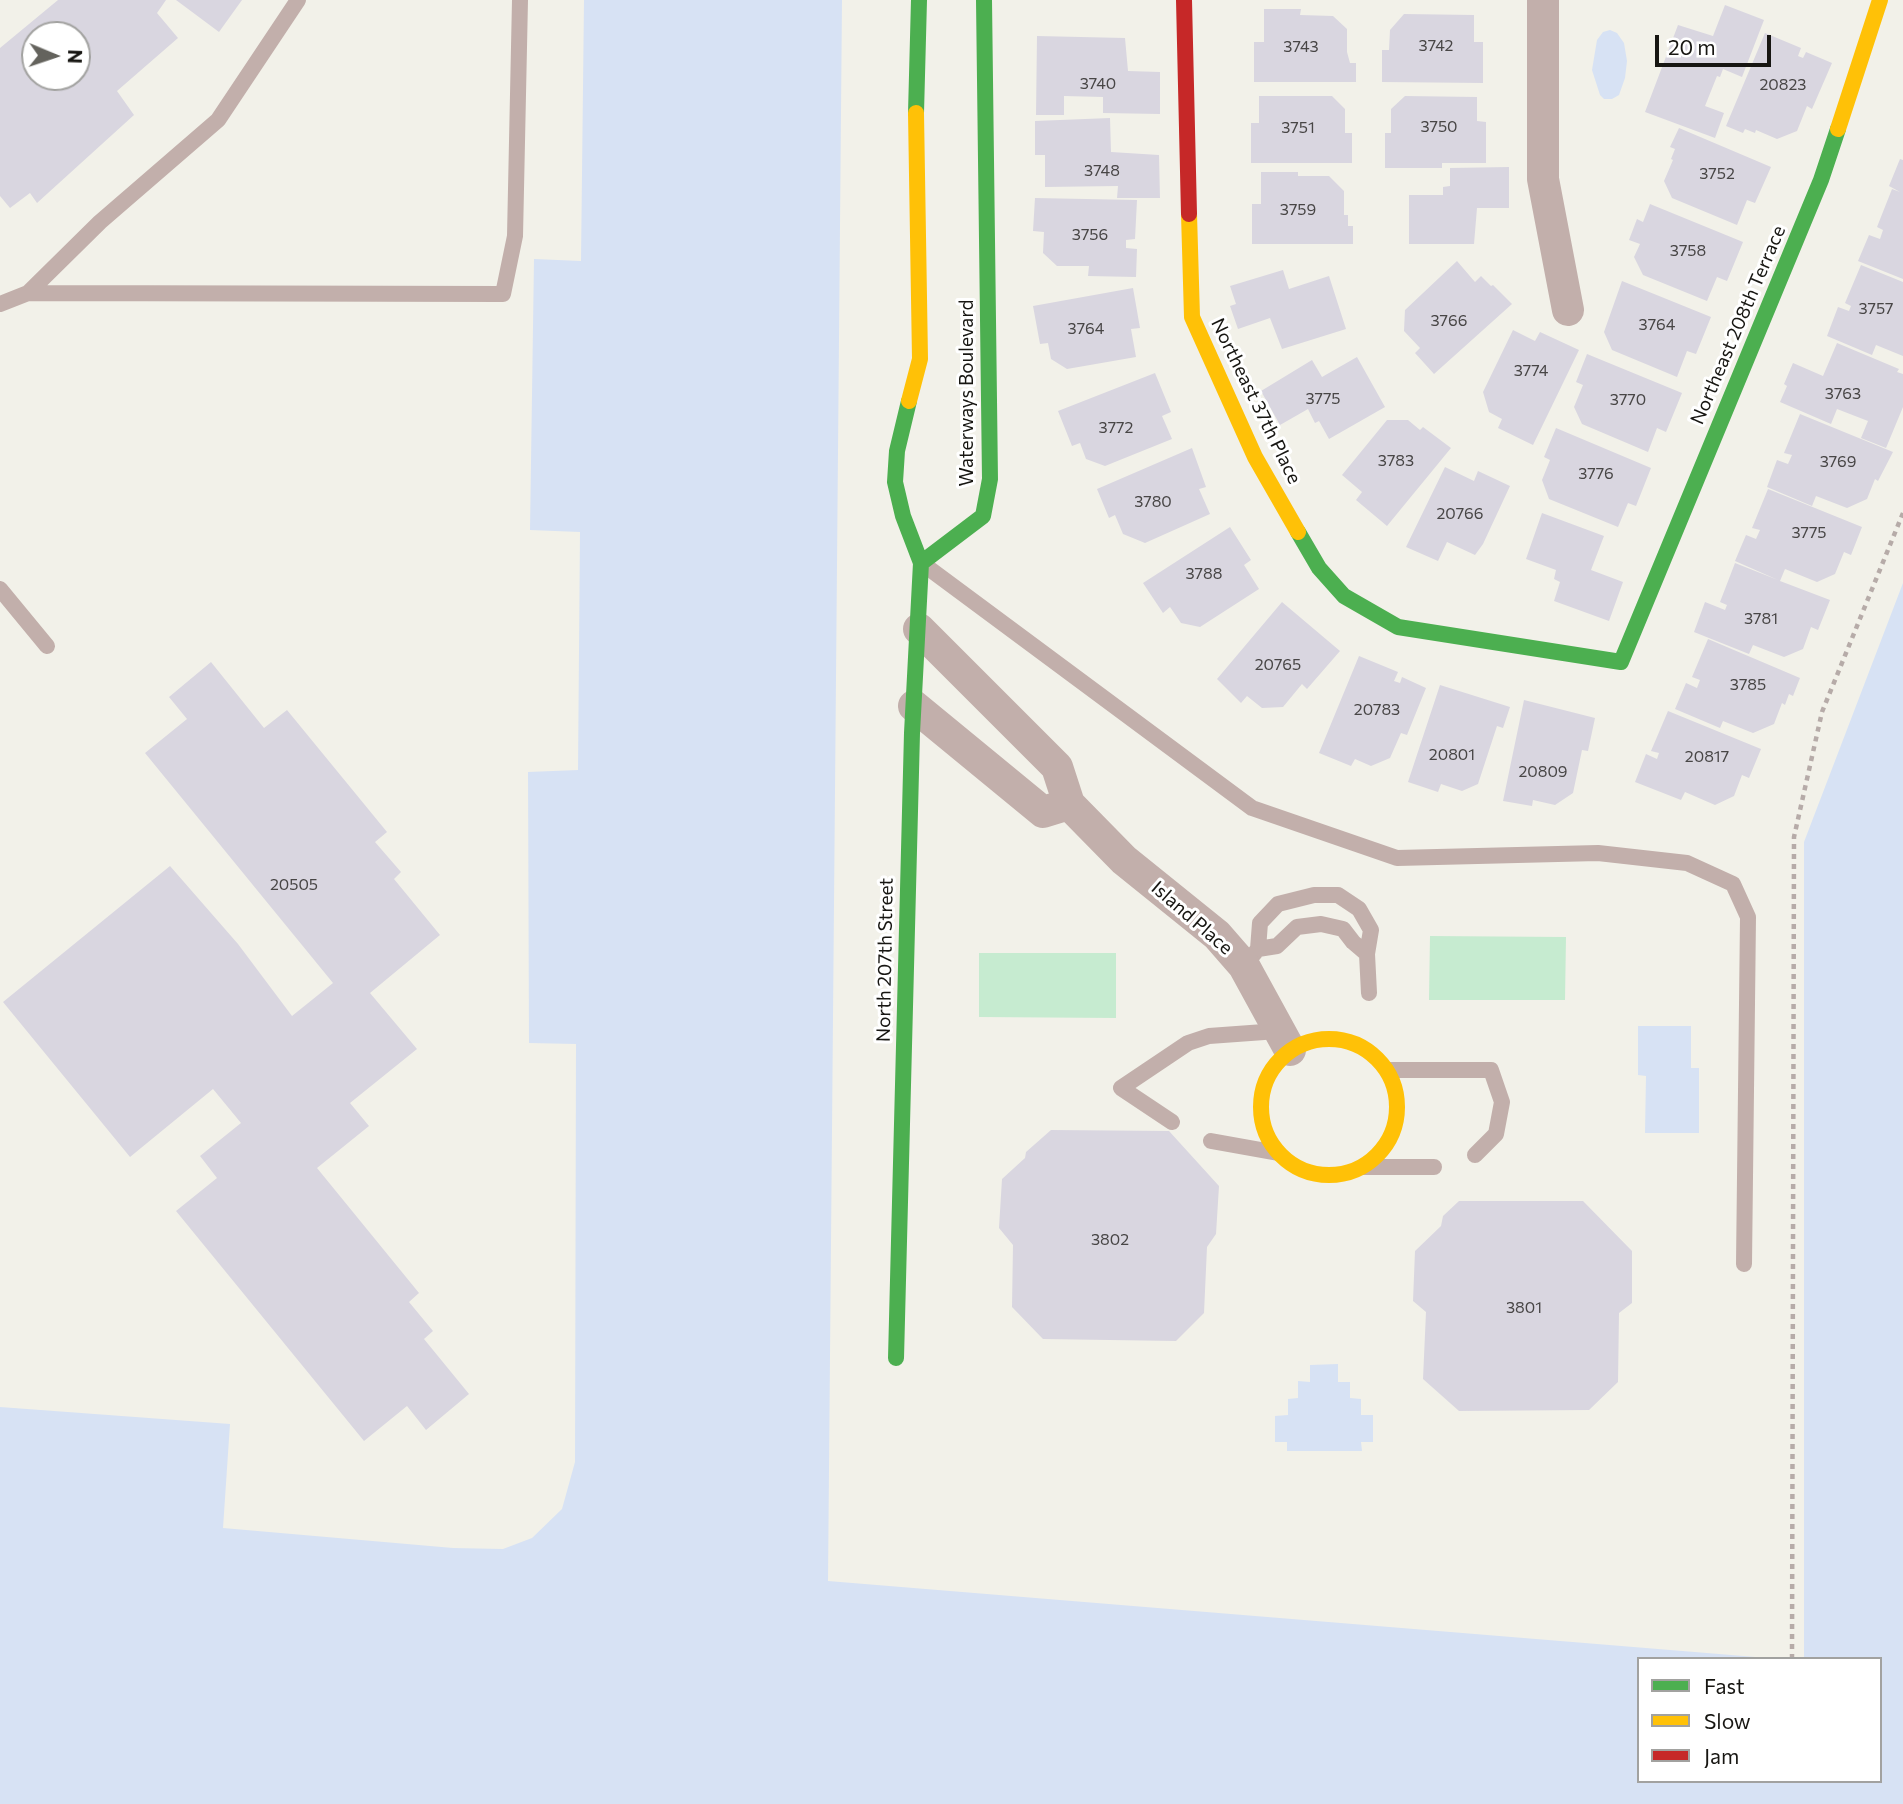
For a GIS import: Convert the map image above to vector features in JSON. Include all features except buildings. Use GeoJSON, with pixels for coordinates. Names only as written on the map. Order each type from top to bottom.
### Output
{"type":"FeatureCollection","features":[{"type":"Feature","properties":{"kind":"street"},"geometry":{"type":"LineString","coordinates":[[919,0],[916,127],[920,359],[897,451],[895,482],[903,516],[921,563]]}},
{"type":"Feature","properties":{"kind":"street","name":"Waterways Boulevard"},"geometry":{"type":"LineString","coordinates":[[921,563],[983,516],[990,479],[984,0]]}},
{"type":"Feature","properties":{"kind":"street","name":"Northeast 37th Place"},"geometry":{"type":"LineString","coordinates":[[1184,0],[1192,317],[1255,457],[1319,568],[1344,596],[1398,627],[1621,662]]}},
{"type":"Feature","properties":{"kind":"street"},"geometry":{"type":"LineString","coordinates":[[1543,0],[1543,179],[1568,310]]}},
{"type":"Feature","properties":{"kind":"street","name":"Northeast 208th Terrace"},"geometry":{"type":"LineString","coordinates":[[1621,662],[1821,180],[1880,0]]}},
{"type":"Feature","properties":{"kind":"street","name":"North 207th Street"},"geometry":{"type":"LineString","coordinates":[[896,1358],[914,706],[921,563]]}},
{"type":"Feature","properties":{"kind":"street","name":"Island Place"},"geometry":{"type":"LineString","coordinates":[[919,629],[1057,767],[1069,804],[1124,860],[1217,935],[1251,957],[1284,1041]]}},
{"type":"Feature","properties":{"kind":"street"},"geometry":{"type":"LineString","coordinates":[[914,706],[1043,812],[1069,804]]}},
{"type":"Feature","properties":{"kind":"street"},"geometry":{"type":"LineString","coordinates":[[1332,1038],[1353,1042],[1373,1054],[1388,1070],[1396,1090],[1398,1112],[1392,1133],[1381,1152],[1363,1167],[1341,1174],[1318,1175],[1296,1167],[1279,1153],[1266,1133],[1261,1110],[1264,1087],[1284,1041],[1332,1038]]}},
{"type":"Feature","properties":{"kind":"lane"},"geometry":{"type":"LineString","coordinates":[[28,293],[100,222],[218,120],[298,0]]}},
{"type":"Feature","properties":{"kind":"lane"},"geometry":{"type":"LineString","coordinates":[[0,304],[28,293],[503,294],[515,236],[520,0]]}},
{"type":"Feature","properties":{"kind":"lane"},"geometry":{"type":"LineString","coordinates":[[921,563],[1252,808],[1397,858],[1598,853],[1687,863],[1733,884],[1748,917],[1744,1264]]}},
{"type":"Feature","properties":{"kind":"lane"},"geometry":{"type":"LineString","coordinates":[[0,589],[47,646]]}},
{"type":"Feature","properties":{"kind":"lane"},"geometry":{"type":"LineString","coordinates":[[1251,957],[1260,923],[1278,904],[1314,895],[1338,895],[1359,909],[1371,930],[1367,954],[1369,993]]}},
{"type":"Feature","properties":{"kind":"lane"},"geometry":{"type":"LineString","coordinates":[[1251,957],[1277,946],[1297,927],[1321,923],[1343,929],[1367,954]]}},
{"type":"Feature","properties":{"kind":"lane"},"geometry":{"type":"LineString","coordinates":[[1172,1122],[1121,1088],[1188,1043],[1209,1036],[1284,1041]]}},
{"type":"Feature","properties":{"kind":"lane"},"geometry":{"type":"LineString","coordinates":[[1388,1070],[1491,1070],[1502,1102],[1496,1134],[1475,1155]]}},
{"type":"Feature","properties":{"kind":"lane"},"geometry":{"type":"LineString","coordinates":[[1212,1141],[1279,1153]]}},
{"type":"Feature","properties":{"kind":"lane"},"geometry":{"type":"LineString","coordinates":[[1363,1167],[1434,1167]]}},
{"type":"Feature","properties":{"kind":"path"},"geometry":{"type":"LineString","coordinates":[[1792,1657],[1794,837],[1822,712],[1903,513]]}},
{"type":"Feature","properties":{"kind":"green space"},"geometry":{"type":"Polygon","coordinates":[[[1430,936],[1566,937],[1565,1000],[1429,1000],[1430,936]]]}},
{"type":"Feature","properties":{"kind":"green space"},"geometry":{"type":"Polygon","coordinates":[[[979,953],[1116,953],[1116,1018],[979,1017],[979,953]]]}},
{"type":"Feature","properties":{"kind":"water"},"geometry":{"type":"Polygon","coordinates":[[[584,0],[842,0],[828,1581],[1756,1657],[1637,1657],[1637,1783],[1882,1783],[1882,1657],[1804,1657],[1804,842],[1903,583],[1903,1804],[0,1804],[0,1407],[230,1424],[223,1528],[453,1548],[503,1549],[532,1538],[562,1509],[575,1462],[576,1044],[529,1043],[528,772],[578,770],[580,532],[530,530],[534,259],[581,261],[584,0]]]}},
{"type":"Feature","properties":{"kind":"water"},"geometry":{"type":"Polygon","coordinates":[[[1610,30],[1617,33],[1624,43],[1627,61],[1619,95],[1604,99],[1600,95],[1592,70],[1597,40],[1603,32],[1610,30]]]}},
{"type":"Feature","properties":{"kind":"water"},"geometry":{"type":"Polygon","coordinates":[[[1638,1026],[1691,1026],[1691,1068],[1699,1068],[1699,1133],[1645,1133],[1646,1076],[1638,1075],[1638,1026]]]}},
{"type":"Feature","properties":{"kind":"water"},"geometry":{"type":"Polygon","coordinates":[[[1338,1364],[1338,1382],[1350,1382],[1350,1398],[1361,1399],[1361,1415],[1373,1415],[1373,1442],[1361,1442],[1362,1451],[1287,1451],[1287,1442],[1275,1442],[1275,1416],[1288,1415],[1288,1399],[1298,1398],[1298,1381],[1310,1382],[1310,1365],[1338,1364]]]}},
{"type":"Feature","properties":{"kind":"traffic: fast"},"geometry":{"type":"LineString","coordinates":[[916,113],[919,0]]}},
{"type":"Feature","properties":{"kind":"traffic: fast"},"geometry":{"type":"LineString","coordinates":[[921,563],[983,516],[990,479],[984,0]]}},
{"type":"Feature","properties":{"kind":"traffic: fast"},"geometry":{"type":"LineString","coordinates":[[1298,532],[1319,568],[1344,596],[1398,627],[1621,662],[1821,180],[1838,129]]}},
{"type":"Feature","properties":{"kind":"traffic: fast"},"geometry":{"type":"LineString","coordinates":[[896,1358],[912,733],[921,563],[903,516],[895,482],[897,451],[909,401]]}},
{"type":"Feature","properties":{"kind":"traffic: slow"},"geometry":{"type":"LineString","coordinates":[[1838,129],[1880,0]]}},
{"type":"Feature","properties":{"kind":"traffic: slow"},"geometry":{"type":"LineString","coordinates":[[909,401],[920,359],[916,113]]}},
{"type":"Feature","properties":{"kind":"traffic: slow"},"geometry":{"type":"LineString","coordinates":[[1189,214],[1192,317],[1255,457],[1298,532]]}},
{"type":"Feature","properties":{"kind":"traffic: slow"},"geometry":{"type":"LineString","coordinates":[[1329,1039],[1355,1044],[1377,1059],[1392,1081],[1397,1107],[1392,1133],[1377,1155],[1355,1170],[1329,1175],[1303,1170],[1281,1155],[1266,1133],[1261,1107],[1266,1081],[1281,1059],[1303,1044],[1329,1039]]}},
{"type":"Feature","properties":{"kind":"traffic: jam"},"geometry":{"type":"LineString","coordinates":[[1184,0],[1189,214]]}}]}
